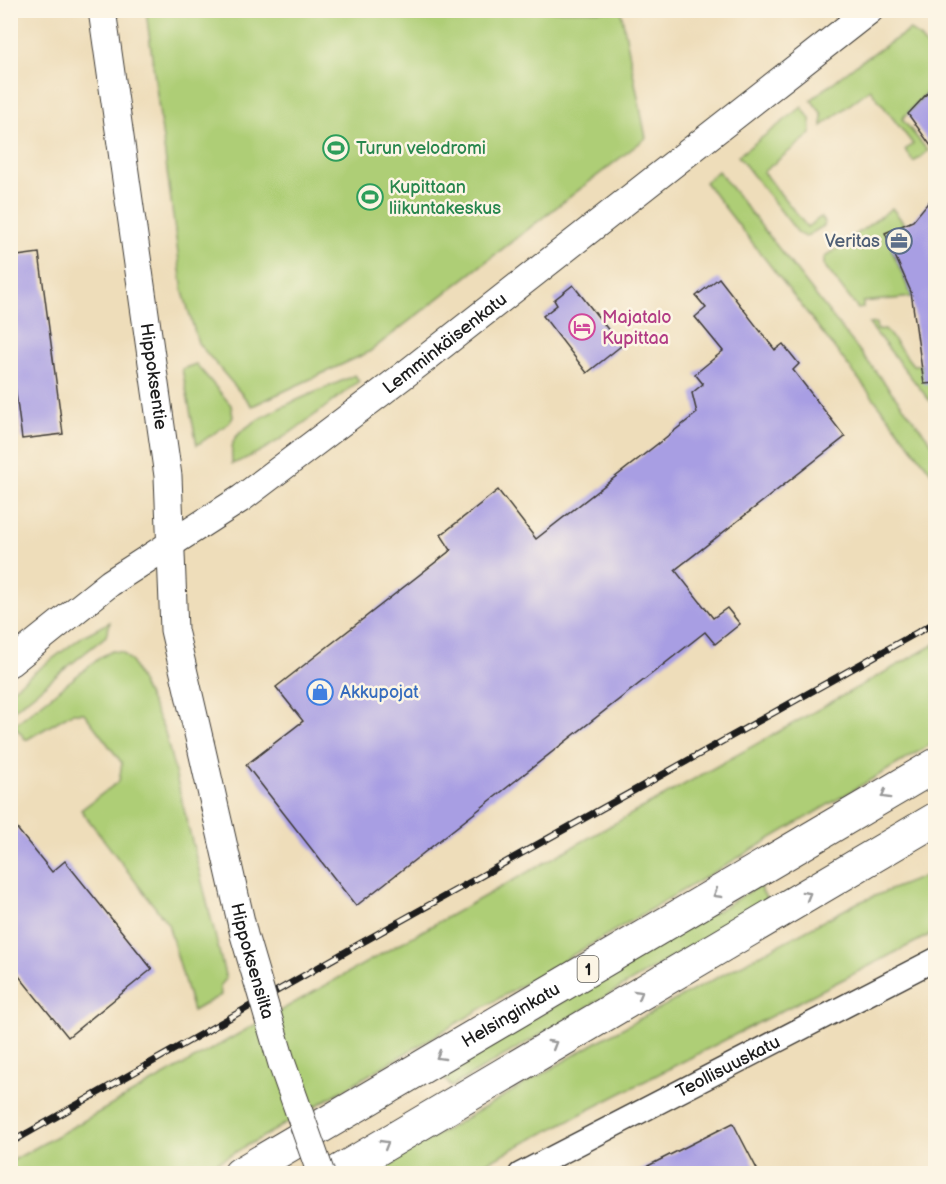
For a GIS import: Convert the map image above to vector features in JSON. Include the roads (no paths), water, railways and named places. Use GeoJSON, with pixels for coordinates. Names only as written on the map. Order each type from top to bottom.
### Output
{"type":"FeatureCollection","features":[{"type":"Feature","properties":{"kind":"highway","name":"Helsinginkatu"},"geometry":{"type":"LineString","coordinates":[[240,1173],[936,765]]}},
{"type":"Feature","properties":{"kind":"highway"},"geometry":{"type":"LineString","coordinates":[[334,1173],[936,819]]}},
{"type":"Feature","properties":{"kind":"street","name":"Hippoksentie"},"geometry":{"type":"LineString","coordinates":[[102,10],[168,476],[174,630],[200,742]]}},
{"type":"Feature","properties":{"kind":"street","name":"Lemminkäisenkatu"},"geometry":{"type":"LineString","coordinates":[[10,663],[110,583],[242,498],[407,373],[870,10]]}},
{"type":"Feature","properties":{"kind":"street","name":"Hippoksensilta"},"geometry":{"type":"LineString","coordinates":[[200,742],[244,935],[282,1064],[321,1173]]}},
{"type":"Feature","properties":{"kind":"street","name":"Teollisuuskatu"},"geometry":{"type":"LineString","coordinates":[[520,1173],[936,959]]}},
{"type":"Feature","properties":{"kind":"railway"},"geometry":{"type":"LineString","coordinates":[[10,1143],[361,943],[936,622]]}},
{"type":"Feature","properties":{"kind":"place","name":"Turun velodromi"},"geometry":{"type":"Point","coordinates":[336,148]}},
{"type":"Feature","properties":{"kind":"place","name":"Kupittaan liikuntakeskus"},"geometry":{"type":"Point","coordinates":[370,197]}},
{"type":"Feature","properties":{"kind":"place","name":"Veritas"},"geometry":{"type":"Point","coordinates":[899,241]}},
{"type":"Feature","properties":{"kind":"place","name":"Majatalo Kupittaa"},"geometry":{"type":"Point","coordinates":[582,327]}},
{"type":"Feature","properties":{"kind":"place","name":"Akkupojat"},"geometry":{"type":"Point","coordinates":[320,692]}}]}
